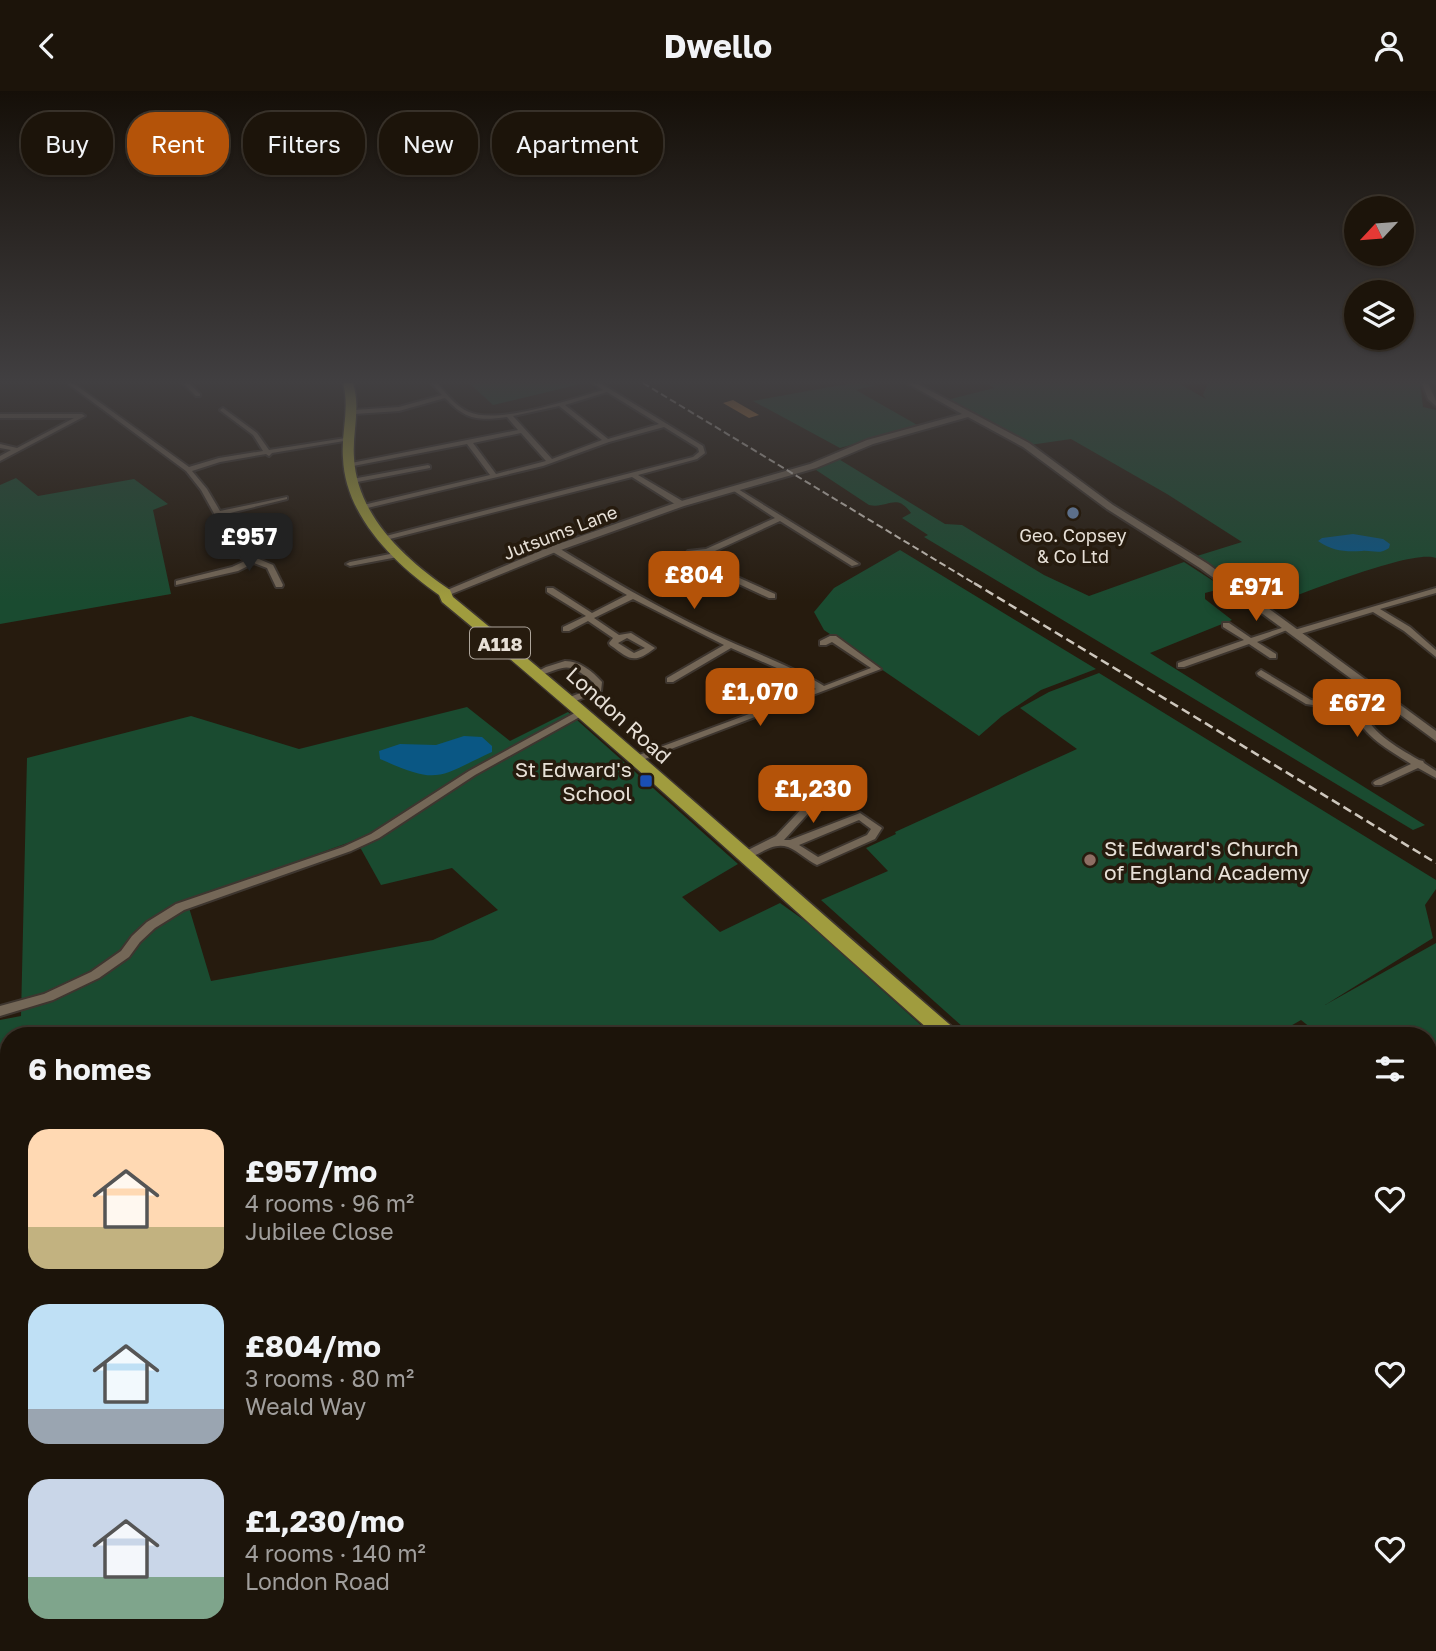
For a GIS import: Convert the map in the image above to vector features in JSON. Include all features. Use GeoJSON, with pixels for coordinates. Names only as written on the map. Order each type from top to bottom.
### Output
{"type":"FeatureCollection","features":[{"type":"Feature","properties":{"kind":"main road","name":"London Road"},"geometry":{"type":"LineString","coordinates":[[349,456],[352,481],[362,508],[385,539],[429,583],[445,593],[447,599],[570,700],[634,760],[939,1027]]}},
{"type":"Feature","properties":{"kind":"street"},"geometry":{"type":"LineString","coordinates":[[169,456],[188,470],[204,489],[238,549],[244,556],[270,567],[279,585]]}},
{"type":"Feature","properties":{"kind":"street"},"geometry":{"type":"LineString","coordinates":[[188,470],[219,460],[254,456]]}},
{"type":"Feature","properties":{"kind":"street"},"geometry":{"type":"LineString","coordinates":[[348,465],[396,456]]}},
{"type":"Feature","properties":{"kind":"street"},"geometry":{"type":"LineString","coordinates":[[479,456],[495,477]]}},
{"type":"Feature","properties":{"kind":"street"},"geometry":{"type":"LineString","coordinates":[[545,456],[551,462]]}},
{"type":"Feature","properties":{"kind":"street"},"geometry":{"type":"LineString","coordinates":[[362,508],[495,477],[568,456]]}},
{"type":"Feature","properties":{"kind":"street"},"geometry":{"type":"LineString","coordinates":[[385,539],[697,456]]}},
{"type":"Feature","properties":{"kind":"street","name":"Jutsums Lane"},"geometry":{"type":"LineString","coordinates":[[445,593],[554,549],[681,504],[736,490],[837,456]]}},
{"type":"Feature","properties":{"kind":"street"},"geometry":{"type":"LineString","coordinates":[[1041,456],[1110,507],[1204,566],[1436,737]]}},
{"type":"Feature","properties":{"kind":"street"},"geometry":{"type":"LineString","coordinates":[[352,481],[428,467]]}},
{"type":"Feature","properties":{"kind":"street"},"geometry":{"type":"LineString","coordinates":[[632,474],[681,504]]}},
{"type":"Feature","properties":{"kind":"street"},"geometry":{"type":"LineString","coordinates":[[736,490],[778,519],[855,564]]}},
{"type":"Feature","properties":{"kind":"street"},"geometry":{"type":"LineString","coordinates":[[218,514],[285,498]]}},
{"type":"Feature","properties":{"kind":"street"},"geometry":{"type":"LineString","coordinates":[[704,565],[693,566],[685,560],[691,553],[704,551],[778,519]]}},
{"type":"Feature","properties":{"kind":"street"},"geometry":{"type":"LineString","coordinates":[[554,549],[632,596],[731,645],[773,661],[823,689]]}},
{"type":"Feature","properties":{"kind":"street"},"geometry":{"type":"LineString","coordinates":[[704,551],[698,556],[704,565],[772,596]]}},
{"type":"Feature","properties":{"kind":"street"},"geometry":{"type":"LineString","coordinates":[[350,564],[400,554]]}},
{"type":"Feature","properties":{"kind":"street"},"geometry":{"type":"LineString","coordinates":[[178,583],[235,569],[254,560]]}},
{"type":"Feature","properties":{"kind":"street"},"geometry":{"type":"LineString","coordinates":[[550,590],[618,638]]}},
{"type":"Feature","properties":{"kind":"street"},"geometry":{"type":"LineString","coordinates":[[1181,665],[1250,642],[1436,590]]}},
{"type":"Feature","properties":{"kind":"street"},"geometry":{"type":"LineString","coordinates":[[566,629],[632,596]]}},
{"type":"Feature","properties":{"kind":"street"},"geometry":{"type":"LineString","coordinates":[[1374,609],[1407,629],[1436,655]]}},
{"type":"Feature","properties":{"kind":"street"},"geometry":{"type":"LineString","coordinates":[[1226,625],[1273,656]]}},
{"type":"Feature","properties":{"kind":"street"},"geometry":{"type":"LineString","coordinates":[[634,760],[877,669],[833,638],[823,643]]}},
{"type":"Feature","properties":{"kind":"street"},"geometry":{"type":"LineString","coordinates":[[670,680],[731,645]]}},
{"type":"Feature","properties":{"kind":"street"},"geometry":{"type":"LineString","coordinates":[[538,673],[565,663],[576,663],[598,683],[598,689],[570,700]]}},
{"type":"Feature","properties":{"kind":"street"},"geometry":{"type":"LineString","coordinates":[[1261,673],[1309,702],[1356,709]]}},
{"type":"Feature","properties":{"kind":"street"},"geometry":{"type":"LineString","coordinates":[[1380,694],[1355,704],[1370,730],[1436,775]]}},
{"type":"Feature","properties":{"kind":"street"},"geometry":{"type":"LineString","coordinates":[[0,1011],[30,1005],[76,985],[125,955],[152,925],[180,907],[347,849],[375,836],[472,773],[582,712]]}},
{"type":"Feature","properties":{"kind":"street"},"geometry":{"type":"LineString","coordinates":[[1378,783],[1420,763]]}},
{"type":"Feature","properties":{"kind":"street"},"geometry":{"type":"LineString","coordinates":[[744,856],[774,842],[830,784]]}},
{"type":"Feature","properties":{"kind":"street"},"geometry":{"type":"LineString","coordinates":[[774,842],[791,844],[817,861],[872,837],[877,828],[860,816],[791,844]]}},
{"type":"Feature","properties":{"kind":"green space"},"geometry":{"type":"Polygon","coordinates":[[[1100,456],[1436,456],[1436,558],[1423,557],[1380,566],[1268,606],[1197,556],[1242,542],[1100,456]]]}},
{"type":"Feature","properties":{"kind":"green space"},"geometry":{"type":"Polygon","coordinates":[[[837,458],[945,524],[962,525],[1044,575],[1089,596],[1184,562],[1224,588],[1205,593],[1205,599],[1232,620],[1150,653],[1425,825],[1413,830],[924,537],[928,535],[902,518],[911,513],[901,503],[869,505],[813,468],[837,458]]]}},
{"type":"Feature","properties":{"kind":"green space"},"geometry":{"type":"Polygon","coordinates":[[[16,478],[38,496],[134,479],[168,504],[153,510],[171,594],[0,624],[0,485],[16,478]]]}},
{"type":"Feature","properties":{"kind":"green space"},"geometry":{"type":"Polygon","coordinates":[[[900,550],[1096,669],[1041,690],[1002,716],[979,736],[824,630],[814,612],[834,588],[900,550]]]}},
{"type":"Feature","properties":{"kind":"green space","name":"St Edward's Church of England Academy"},"geometry":{"type":"Polygon","coordinates":[[[1099,673],[1436,880],[1436,889],[1425,905],[1433,938],[1325,1005],[1436,943],[1436,1027],[1310,1027],[1301,1020],[1289,1027],[963,1027],[821,900],[888,871],[866,848],[896,834],[895,832],[1077,749],[1020,708],[1049,692],[1099,673]]]}},
{"type":"Feature","properties":{"kind":"green space"},"geometry":{"type":"Polygon","coordinates":[[[467,707],[510,741],[568,712],[738,864],[682,897],[720,932],[780,903],[808,923],[923,1027],[0,1027],[0,1020],[21,1016],[27,758],[191,716],[299,749],[467,707]],[[356,840],[187,901],[211,981],[433,940],[498,910],[452,868],[381,885],[356,840]]]}},
{"type":"Feature","properties":{"kind":"water"},"geometry":{"type":"Polygon","coordinates":[[[1353,534],[1383,539],[1390,544],[1389,548],[1379,552],[1344,551],[1318,541],[1322,538],[1353,534]]]}},
{"type":"Feature","properties":{"kind":"water"},"geometry":{"type":"Polygon","coordinates":[[[464,736],[482,737],[492,746],[492,752],[437,775],[415,773],[380,759],[379,751],[400,744],[436,745],[464,736]]]}},
{"type":"Feature","properties":{"kind":"railway"},"geometry":{"type":"LineString","coordinates":[[763,456],[977,585]]}},
{"type":"Feature","properties":{"kind":"railway"},"geometry":{"type":"LineString","coordinates":[[974,583],[1436,863]]}},
{"type":"Feature","properties":{"kind":"place","name":"Geo. Copsey & Co Ltd"},"geometry":{"type":"Point","coordinates":[1073,513]}},
{"type":"Feature","properties":{"kind":"place","name":"St Edward's School"},"geometry":{"type":"Point","coordinates":[646,781]}},
{"type":"Feature","properties":{"kind":"place","name":"St Edward's Church of England Academy"},"geometry":{"type":"Point","coordinates":[1090,860]}}]}
